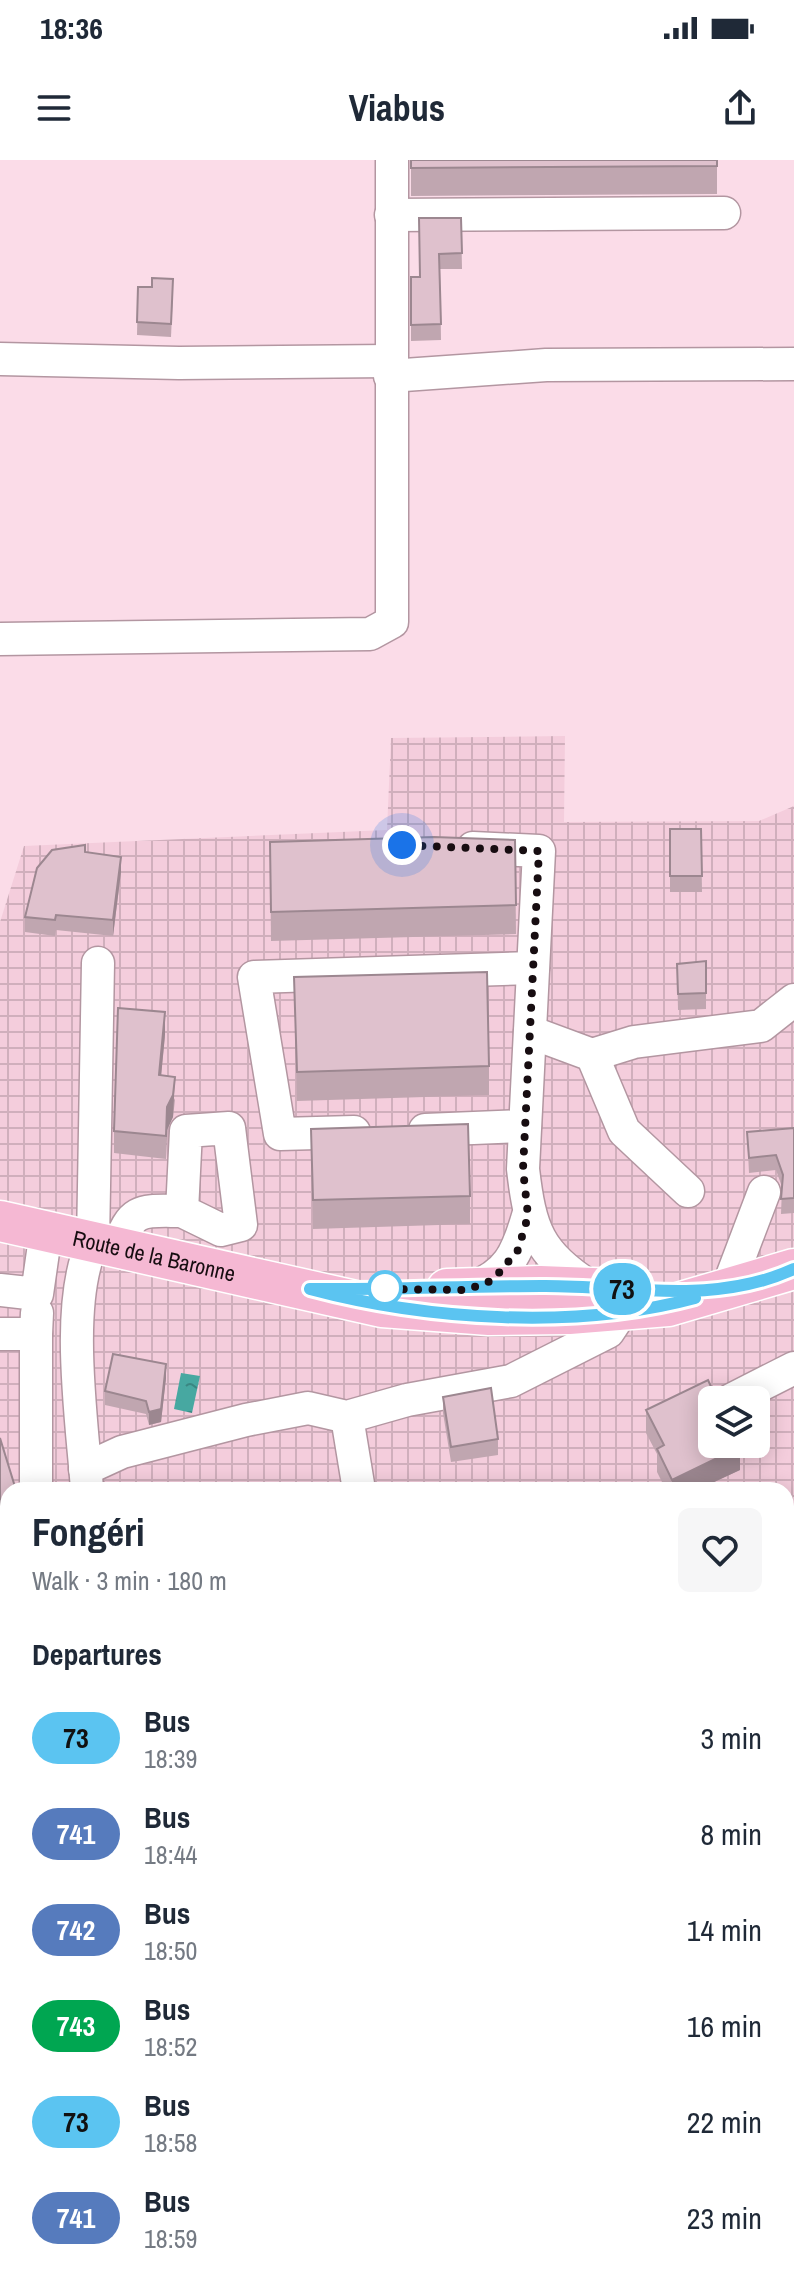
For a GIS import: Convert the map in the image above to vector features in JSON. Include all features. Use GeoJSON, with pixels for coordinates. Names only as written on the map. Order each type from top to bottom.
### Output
{"type":"FeatureCollection","features":[{"type":"Feature","properties":{"kind":"main road","name":"Route de la Baronne"},"geometry":{"type":"LineString","coordinates":[[0,1221],[382,1307],[506,1316],[668,1306],[794,1269]]}},
{"type":"Feature","properties":{"kind":"main road","name":"Route de la Baronne"},"geometry":{"type":"LineString","coordinates":[[310,1289],[466,1290],[540,1286],[729,1289]]}},
{"type":"Feature","properties":{"kind":"street"},"geometry":{"type":"LineString","coordinates":[[0,639],[370,634],[392,622],[392,160]]}},
{"type":"Feature","properties":{"kind":"street"},"geometry":{"type":"LineString","coordinates":[[391,215],[724,213]]}},
{"type":"Feature","properties":{"kind":"street"},"geometry":{"type":"LineString","coordinates":[[0,359],[390,369],[794,364]]}},
{"type":"Feature","properties":{"kind":"street"},"geometry":{"type":"LineString","coordinates":[[447,847],[539,851],[523,1169],[543,1272],[540,1286],[524,1305],[506,1316]]}},
{"type":"Feature","properties":{"kind":"street"},"geometry":{"type":"LineString","coordinates":[[98,963],[106,1244]]}},
{"type":"Feature","properties":{"kind":"street"},"geometry":{"type":"LineString","coordinates":[[525,1126],[280,1134],[254,977],[533,968]]}},
{"type":"Feature","properties":{"kind":"street"},"geometry":{"type":"LineString","coordinates":[[530,1032],[592,1055],[634,1042],[761,1026],[794,1000]]}},
{"type":"Feature","properties":{"kind":"street"},"geometry":{"type":"LineString","coordinates":[[592,1055],[624,1131],[688,1191]]}},
{"type":"Feature","properties":{"kind":"street"},"geometry":{"type":"LineString","coordinates":[[729,1289],[764,1192]]}},
{"type":"Feature","properties":{"kind":"street"},"geometry":{"type":"LineString","coordinates":[[86,1480],[79,1389],[79,1300],[83,1262],[142,1211],[182,1211]]}},
{"type":"Feature","properties":{"kind":"street"},"geometry":{"type":"LineString","coordinates":[[534,1230],[557,1263],[591,1287]]}},
{"type":"Feature","properties":{"kind":"street"},"geometry":{"type":"LineString","coordinates":[[466,1290],[493,1280],[534,1230]]}},
{"type":"Feature","properties":{"kind":"street"},"geometry":{"type":"LineString","coordinates":[[36,1482],[37,1294],[46,1231]]}},
{"type":"Feature","properties":{"kind":"street"},"geometry":{"type":"LineString","coordinates":[[0,1290],[37,1294]]}},
{"type":"Feature","properties":{"kind":"street"},"geometry":{"type":"LineString","coordinates":[[86,1480],[122,1452],[246,1420],[308,1408],[347,1417],[407,1400],[511,1381],[608,1332],[622,1311]]}},
{"type":"Feature","properties":{"kind":"street"},"geometry":{"type":"LineString","coordinates":[[0,1334],[36,1334]]}},
{"type":"Feature","properties":{"kind":"street"},"geometry":{"type":"LineString","coordinates":[[759,1386],[794,1368]]}},
{"type":"Feature","properties":{"kind":"street"},"geometry":{"type":"LineString","coordinates":[[347,1417],[358,1482]]}},
{"type":"Feature","properties":{"kind":"shaded area"},"geometry":{"type":"Polygon","coordinates":[[[565,736],[564,822],[759,821],[794,806],[794,1482],[0,1482],[0,922],[24,846],[387,830],[391,738],[565,736]]]}},
{"type":"Feature","properties":{"kind":"water"},"geometry":{"type":"Polygon","coordinates":[[[181,1373],[200,1376],[192,1413],[174,1409],[181,1373]]]}},
{"type":"Feature","properties":{"kind":"building"},"geometry":{"type":"Polygon","coordinates":[[[411,160],[717,160],[717,166],[411,168],[411,160]]]}},
{"type":"Feature","properties":{"kind":"building"},"geometry":{"type":"Polygon","coordinates":[[[419,218],[461,218],[462,253],[439,254],[441,324],[411,325],[411,277],[420,277],[419,218]]]}},
{"type":"Feature","properties":{"kind":"building"},"geometry":{"type":"Polygon","coordinates":[[[152,278],[173,279],[171,324],[137,322],[138,287],[152,287],[152,278]]]}},
{"type":"Feature","properties":{"kind":"building"},"geometry":{"type":"Polygon","coordinates":[[[670,829],[701,829],[702,876],[670,876],[670,829]]]}},
{"type":"Feature","properties":{"kind":"building"},"geometry":{"type":"Polygon","coordinates":[[[434,837],[515,840],[516,905],[271,912],[270,842],[434,837]]]}},
{"type":"Feature","properties":{"kind":"building"},"geometry":{"type":"Polygon","coordinates":[[[85,845],[85,852],[121,857],[113,920],[56,915],[55,920],[25,917],[37,868],[52,850],[85,845]]]}},
{"type":"Feature","properties":{"kind":"building"},"geometry":{"type":"Polygon","coordinates":[[[706,961],[706,993],[678,994],[677,964],[706,961]]]}},
{"type":"Feature","properties":{"kind":"building"},"geometry":{"type":"Polygon","coordinates":[[[487,972],[489,1066],[297,1072],[294,977],[487,972]]]}},
{"type":"Feature","properties":{"kind":"building"},"geometry":{"type":"Polygon","coordinates":[[[118,1008],[165,1012],[159,1075],[175,1077],[173,1095],[167,1107],[166,1136],[114,1131],[118,1008]]]}},
{"type":"Feature","properties":{"kind":"building"},"geometry":{"type":"Polygon","coordinates":[[[468,1124],[470,1196],[313,1200],[311,1129],[468,1124]]]}},
{"type":"Feature","properties":{"kind":"building"},"geometry":{"type":"Polygon","coordinates":[[[794,1128],[794,1198],[781,1199],[783,1175],[776,1155],[749,1158],[747,1132],[794,1128]]]}},
{"type":"Feature","properties":{"kind":"building"},"geometry":{"type":"Polygon","coordinates":[[[113,1354],[166,1364],[161,1409],[149,1412],[146,1401],[105,1391],[113,1354]]]}},
{"type":"Feature","properties":{"kind":"building"},"geometry":{"type":"Polygon","coordinates":[[[708,1380],[711,1386],[698,1386],[698,1458],[717,1458],[672,1480],[657,1449],[664,1445],[646,1410],[708,1380]]]}},
{"type":"Feature","properties":{"kind":"building"},"geometry":{"type":"Polygon","coordinates":[[[491,1388],[498,1439],[451,1447],[443,1397],[491,1388]]]}},
{"type":"Feature","properties":{"kind":"building"},"geometry":{"type":"Polygon","coordinates":[[[0,1438],[14,1482],[0,1482],[0,1438]]]}},
{"type":"Feature","properties":{"kind":"bus line","name":"73"},"geometry":{"type":"LineString","coordinates":[[695,1298],[668,1306],[622,1311],[506,1316],[382,1307],[310,1289],[466,1290],[540,1286],[666,1292],[722,1291],[794,1269]]}},
{"type":"Feature","properties":{"kind":"route"},"geometry":{"type":"LineString","coordinates":[[385,1288],[380,1289],[466,1290],[493,1280],[518,1250],[528,1216],[523,1169],[539,851],[402,845]]}}]}
